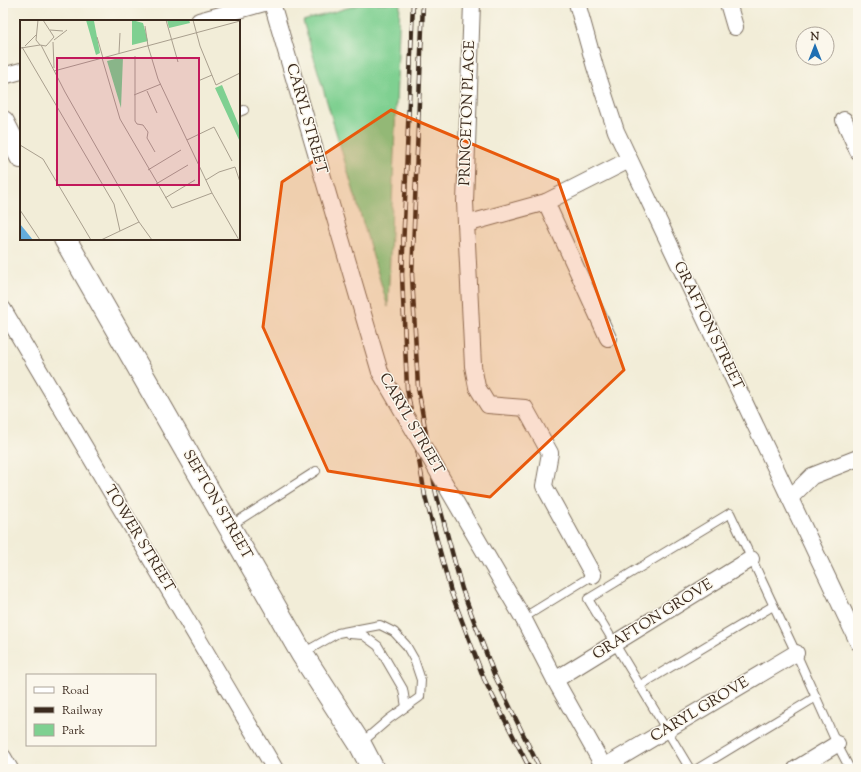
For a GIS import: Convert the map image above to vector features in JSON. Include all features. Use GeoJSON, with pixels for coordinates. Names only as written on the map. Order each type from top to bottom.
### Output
{"type":"FeatureCollection","features":[{"type":"Feature","properties":{"kind":"street"},"geometry":{"type":"LineString","coordinates":[[203,20],[264,3]]}},
{"type":"Feature","properties":{"kind":"street","name":"CARYL STREET"},"geometry":{"type":"LineString","coordinates":[[272,3],[380,372],[523,618],[555,680],[605,768]]}},
{"type":"Feature","properties":{"kind":"street","name":"PRINCETON PLACE"},"geometry":{"type":"LineString","coordinates":[[472,3],[465,202],[473,366],[477,387],[488,405],[525,408],[550,453],[544,486],[593,575]]}},
{"type":"Feature","properties":{"kind":"street","name":"GRAFTON STREET"},"geometry":{"type":"LineString","coordinates":[[577,3],[595,68],[616,131],[858,642]]}},
{"type":"Feature","properties":{"kind":"street"},"geometry":{"type":"LineString","coordinates":[[728,3],[734,27]]}},
{"type":"Feature","properties":{"kind":"street"},"geometry":{"type":"LineString","coordinates":[[3,76],[20,71]]}},
{"type":"Feature","properties":{"kind":"street"},"geometry":{"type":"LineString","coordinates":[[844,120],[857,144]]}},
{"type":"Feature","properties":{"kind":"street"},"geometry":{"type":"LineString","coordinates":[[3,122],[20,155]]}},
{"type":"Feature","properties":{"kind":"street"},"geometry":{"type":"LineString","coordinates":[[466,224],[546,202],[629,160]]}},
{"type":"Feature","properties":{"kind":"street"},"geometry":{"type":"LineString","coordinates":[[546,202],[608,338]]}},
{"type":"Feature","properties":{"kind":"street","name":"SEFTON STREET"},"geometry":{"type":"LineString","coordinates":[[66,240],[302,654],[360,744],[373,769]]}},
{"type":"Feature","properties":{"kind":"street","name":"TOWER STREET"},"geometry":{"type":"LineString","coordinates":[[3,309],[275,769]]}},
{"type":"Feature","properties":{"kind":"street"},"geometry":{"type":"LineString","coordinates":[[790,498],[812,476],[858,458]]}},
{"type":"Feature","properties":{"kind":"street","name":"GRAFTON GROVE"},"geometry":{"type":"LineString","coordinates":[[555,680],[751,559]]}},
{"type":"Feature","properties":{"kind":"street","name":"CARYL GROVE"},"geometry":{"type":"LineString","coordinates":[[605,768],[796,653]]}},
{"type":"Feature","properties":{"kind":"street"},"geometry":{"type":"LineString","coordinates":[[796,769],[837,744]]}},
{"type":"Feature","properties":{"kind":"street"},"geometry":{"type":"LineString","coordinates":[[3,757],[10,769]]}},
{"type":"Feature","properties":{"kind":"lane"},"geometry":{"type":"LineString","coordinates":[[229,526],[316,471]]}},
{"type":"Feature","properties":{"kind":"lane"},"geometry":{"type":"LineString","coordinates":[[690,769],[588,599],[730,513],[850,769]]}},
{"type":"Feature","properties":{"kind":"lane","name":"PRINCETON PLACE"},"geometry":{"type":"LineString","coordinates":[[523,618],[593,575]]}},
{"type":"Feature","properties":{"kind":"lane"},"geometry":{"type":"LineString","coordinates":[[639,686],[773,606]]}},
{"type":"Feature","properties":{"kind":"lane"},"geometry":{"type":"LineString","coordinates":[[302,654],[338,633],[380,625],[394,632],[406,645],[414,659],[421,680],[420,697],[389,719],[360,744]]}},
{"type":"Feature","properties":{"kind":"lane"},"geometry":{"type":"LineString","coordinates":[[338,633],[363,634],[378,646],[403,689],[406,707]]}},
{"type":"Feature","properties":{"kind":"lane"},"geometry":{"type":"LineString","coordinates":[[697,769],[816,697]]}},
{"type":"Feature","properties":{"kind":"highlighted area"},"geometry":{"type":"Polygon","coordinates":[[[391,110],[558,180],[624,370],[490,497],[328,471],[263,327],[282,182],[391,110]]]}},
{"type":"Feature","properties":{"kind":"green space"},"geometry":{"type":"Polygon","coordinates":[[[364,3],[400,3],[388,307],[303,21],[364,3]]]}},
{"type":"Feature","properties":{"kind":"railway"},"geometry":{"type":"LineString","coordinates":[[413,3],[402,275],[407,388],[425,496],[451,592],[484,679],[530,769]]}},
{"type":"Feature","properties":{"kind":"railway"},"geometry":{"type":"LineString","coordinates":[[423,3],[412,275],[418,387],[436,493],[462,589],[494,674],[540,769]]}}]}
